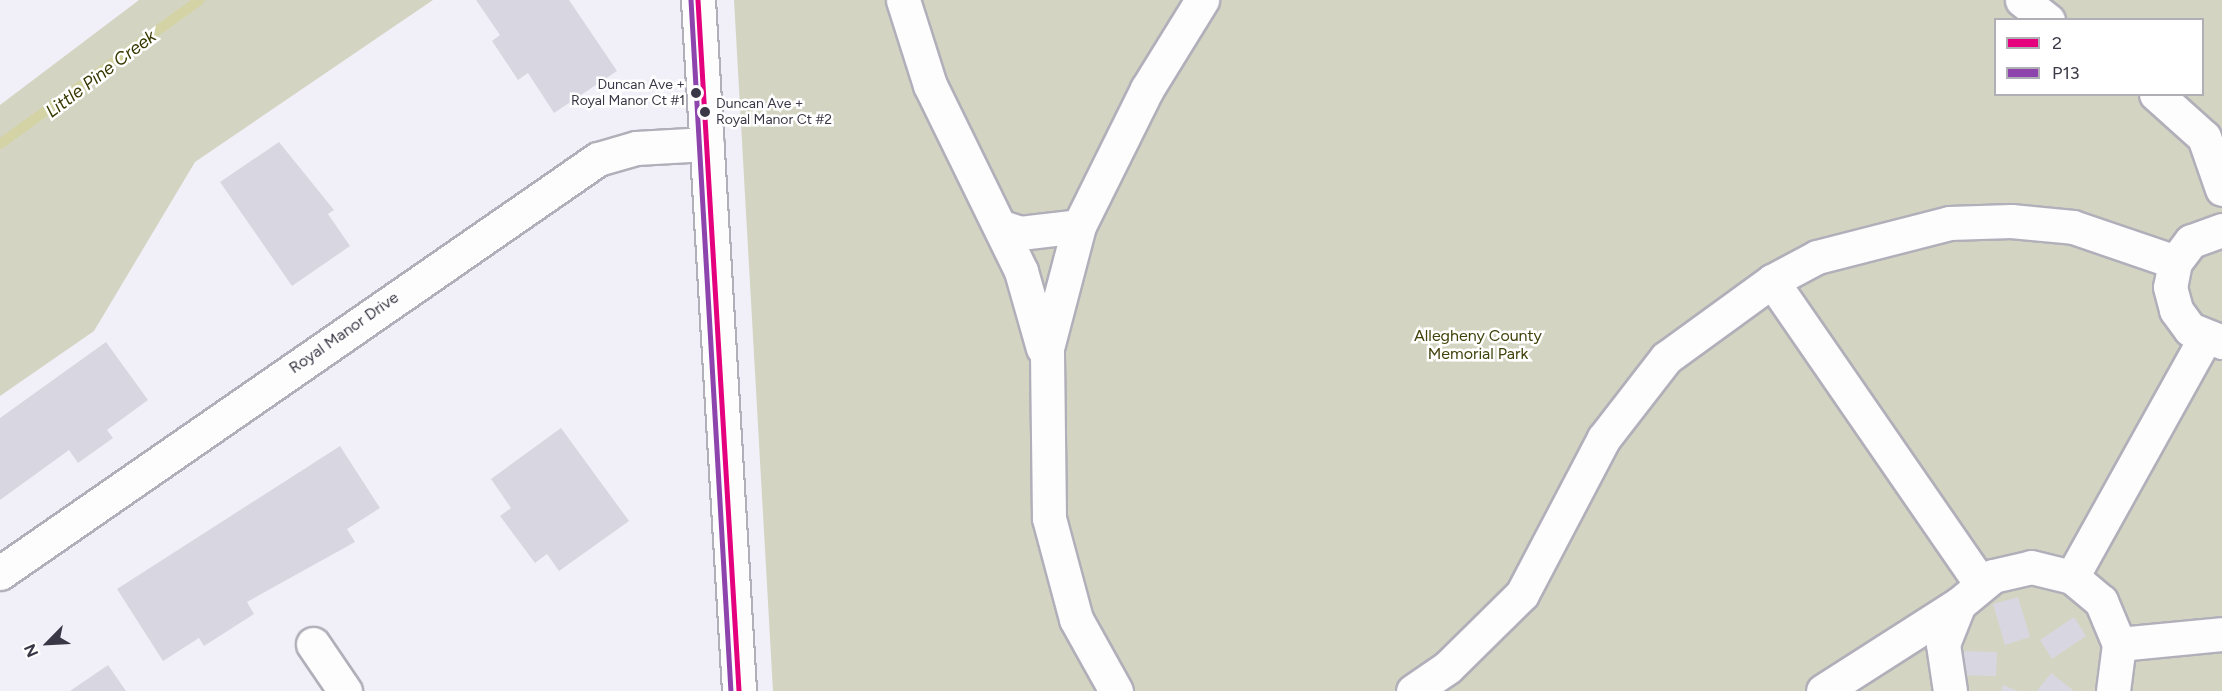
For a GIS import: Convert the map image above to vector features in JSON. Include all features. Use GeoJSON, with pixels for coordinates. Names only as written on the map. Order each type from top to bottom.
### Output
{"type":"FeatureCollection","features":[{"type":"Feature","properties":{"kind":"main road"},"geometry":{"type":"LineString","coordinates":[[698,0],[739,691]]}},
{"type":"Feature","properties":{"kind":"main road"},"geometry":{"type":"LineString","coordinates":[[903,0],[930,85],[1002,227],[1034,305],[1046,362],[1047,498],[1060,571],[1076,619],[1116,691]]}},
{"type":"Feature","properties":{"kind":"main road"},"geometry":{"type":"LineString","coordinates":[[1046,362],[1079,226],[1147,89],[1202,0]]}},
{"type":"Feature","properties":{"kind":"main road"},"geometry":{"type":"LineString","coordinates":[[2022,0],[2045,18]]}},
{"type":"Feature","properties":{"kind":"main road"},"geometry":{"type":"LineString","coordinates":[[2158,96],[2204,137],[2222,189]]}},
{"type":"Feature","properties":{"kind":"main road","name":"Royal Manor Drive"},"geometry":{"type":"LineString","coordinates":[[0,573],[598,159],[636,148],[707,144]]}},
{"type":"Feature","properties":{"kind":"main road"},"geometry":{"type":"LineString","coordinates":[[1413,691],[1448,667],[1522,594],[1604,438],[1666,358],[1772,281],[1837,250],[1949,223],[2011,221],[2073,227],[2175,262]]}},
{"type":"Feature","properties":{"kind":"main road"},"geometry":{"type":"LineString","coordinates":[[1002,227],[1020,233],[1079,226]]}},
{"type":"Feature","properties":{"kind":"main road"},"geometry":{"type":"LineString","coordinates":[[2072,577],[2213,340],[2176,310],[2170,287],[2175,262],[2191,241],[2222,230]]}},
{"type":"Feature","properties":{"kind":"main road"},"geometry":{"type":"LineString","coordinates":[[1772,281],[1970,594]]}},
{"type":"Feature","properties":{"kind":"main road"},"geometry":{"type":"LineString","coordinates":[[1823,691],[1970,594],[2031,567],[2072,577],[2101,601],[2119,644],[2114,691]]}},
{"type":"Feature","properties":{"kind":"main road"},"geometry":{"type":"LineString","coordinates":[[1950,691],[1943,644],[1970,594]]}},
{"type":"Feature","properties":{"kind":"main road"},"geometry":{"type":"LineString","coordinates":[[2119,644],[2222,634]]}},
{"type":"Feature","properties":{"kind":"main road"},"geometry":{"type":"LineString","coordinates":[[314,644],[345,691]]}},
{"type":"Feature","properties":{"kind":"green space"},"geometry":{"type":"Polygon","coordinates":[[[139,0],[433,0],[195,162],[94,331],[0,396],[0,105],[139,0]]]}},
{"type":"Feature","properties":{"kind":"green space","name":"Allegheny County Memorial Park"},"geometry":{"type":"Polygon","coordinates":[[[734,0],[2222,0],[2222,691],[773,691],[734,0]]]}},
{"type":"Feature","properties":{"kind":"building"},"geometry":{"type":"Polygon","coordinates":[[[476,0],[569,0],[617,71],[554,113],[528,73],[518,80],[492,41],[500,35],[476,0]]]}},
{"type":"Feature","properties":{"kind":"building"},"geometry":{"type":"Polygon","coordinates":[[[279,142],[334,210],[328,214],[350,246],[292,286],[220,182],[279,142]]]}},
{"type":"Feature","properties":{"kind":"building"},"geometry":{"type":"Polygon","coordinates":[[[106,342],[148,400],[107,430],[113,438],[78,463],[69,450],[0,500],[0,418],[106,342]]]}},
{"type":"Feature","properties":{"kind":"building"},"geometry":{"type":"Polygon","coordinates":[[[561,428],[629,521],[559,571],[547,554],[535,563],[500,516],[511,508],[491,479],[561,428]]]}},
{"type":"Feature","properties":{"kind":"building"},"geometry":{"type":"Polygon","coordinates":[[[340,446],[380,508],[347,529],[355,542],[247,602],[254,614],[204,646],[199,638],[163,661],[117,589],[340,446]]]}},
{"type":"Feature","properties":{"kind":"building"},"geometry":{"type":"Polygon","coordinates":[[[2018,597],[2030,637],[2005,645],[1993,604],[2018,597]]]}},
{"type":"Feature","properties":{"kind":"building"},"geometry":{"type":"Polygon","coordinates":[[[2074,617],[2086,636],[2052,659],[2040,640],[2074,617]]]}},
{"type":"Feature","properties":{"kind":"building"},"geometry":{"type":"Polygon","coordinates":[[[1957,651],[1997,652],[1996,676],[1956,675],[1957,651]]]}},
{"type":"Feature","properties":{"kind":"building"},"geometry":{"type":"Polygon","coordinates":[[[108,665],[126,691],[70,691],[108,665]]]}},
{"type":"Feature","properties":{"kind":"building"},"geometry":{"type":"Polygon","coordinates":[[[2051,673],[2074,691],[2037,691],[2051,673]]]}},
{"type":"Feature","properties":{"kind":"building"},"geometry":{"type":"Polygon","coordinates":[[[2003,685],[2018,691],[2001,691],[2003,685]]]}},
{"type":"Feature","properties":{"kind":"waterway","name":"Little Pine Creek"},"geometry":{"type":"LineString","coordinates":[[0,144],[200,0]]}},
{"type":"Feature","properties":{"kind":"transit line","name":"P13"},"geometry":{"type":"LineString","coordinates":[[691,0],[731,691]]}},
{"type":"Feature","properties":{"kind":"transit line","name":"2"},"geometry":{"type":"LineString","coordinates":[[698,0],[739,691]]}},
{"type":"Feature","properties":{"kind":"place","name":"Duncan Ave + Royal Manor Ct #1"},"geometry":{"type":"Point","coordinates":[696,93]}},
{"type":"Feature","properties":{"kind":"place","name":"Duncan Ave + Royal Manor Ct #2"},"geometry":{"type":"Point","coordinates":[705,112]}}]}
